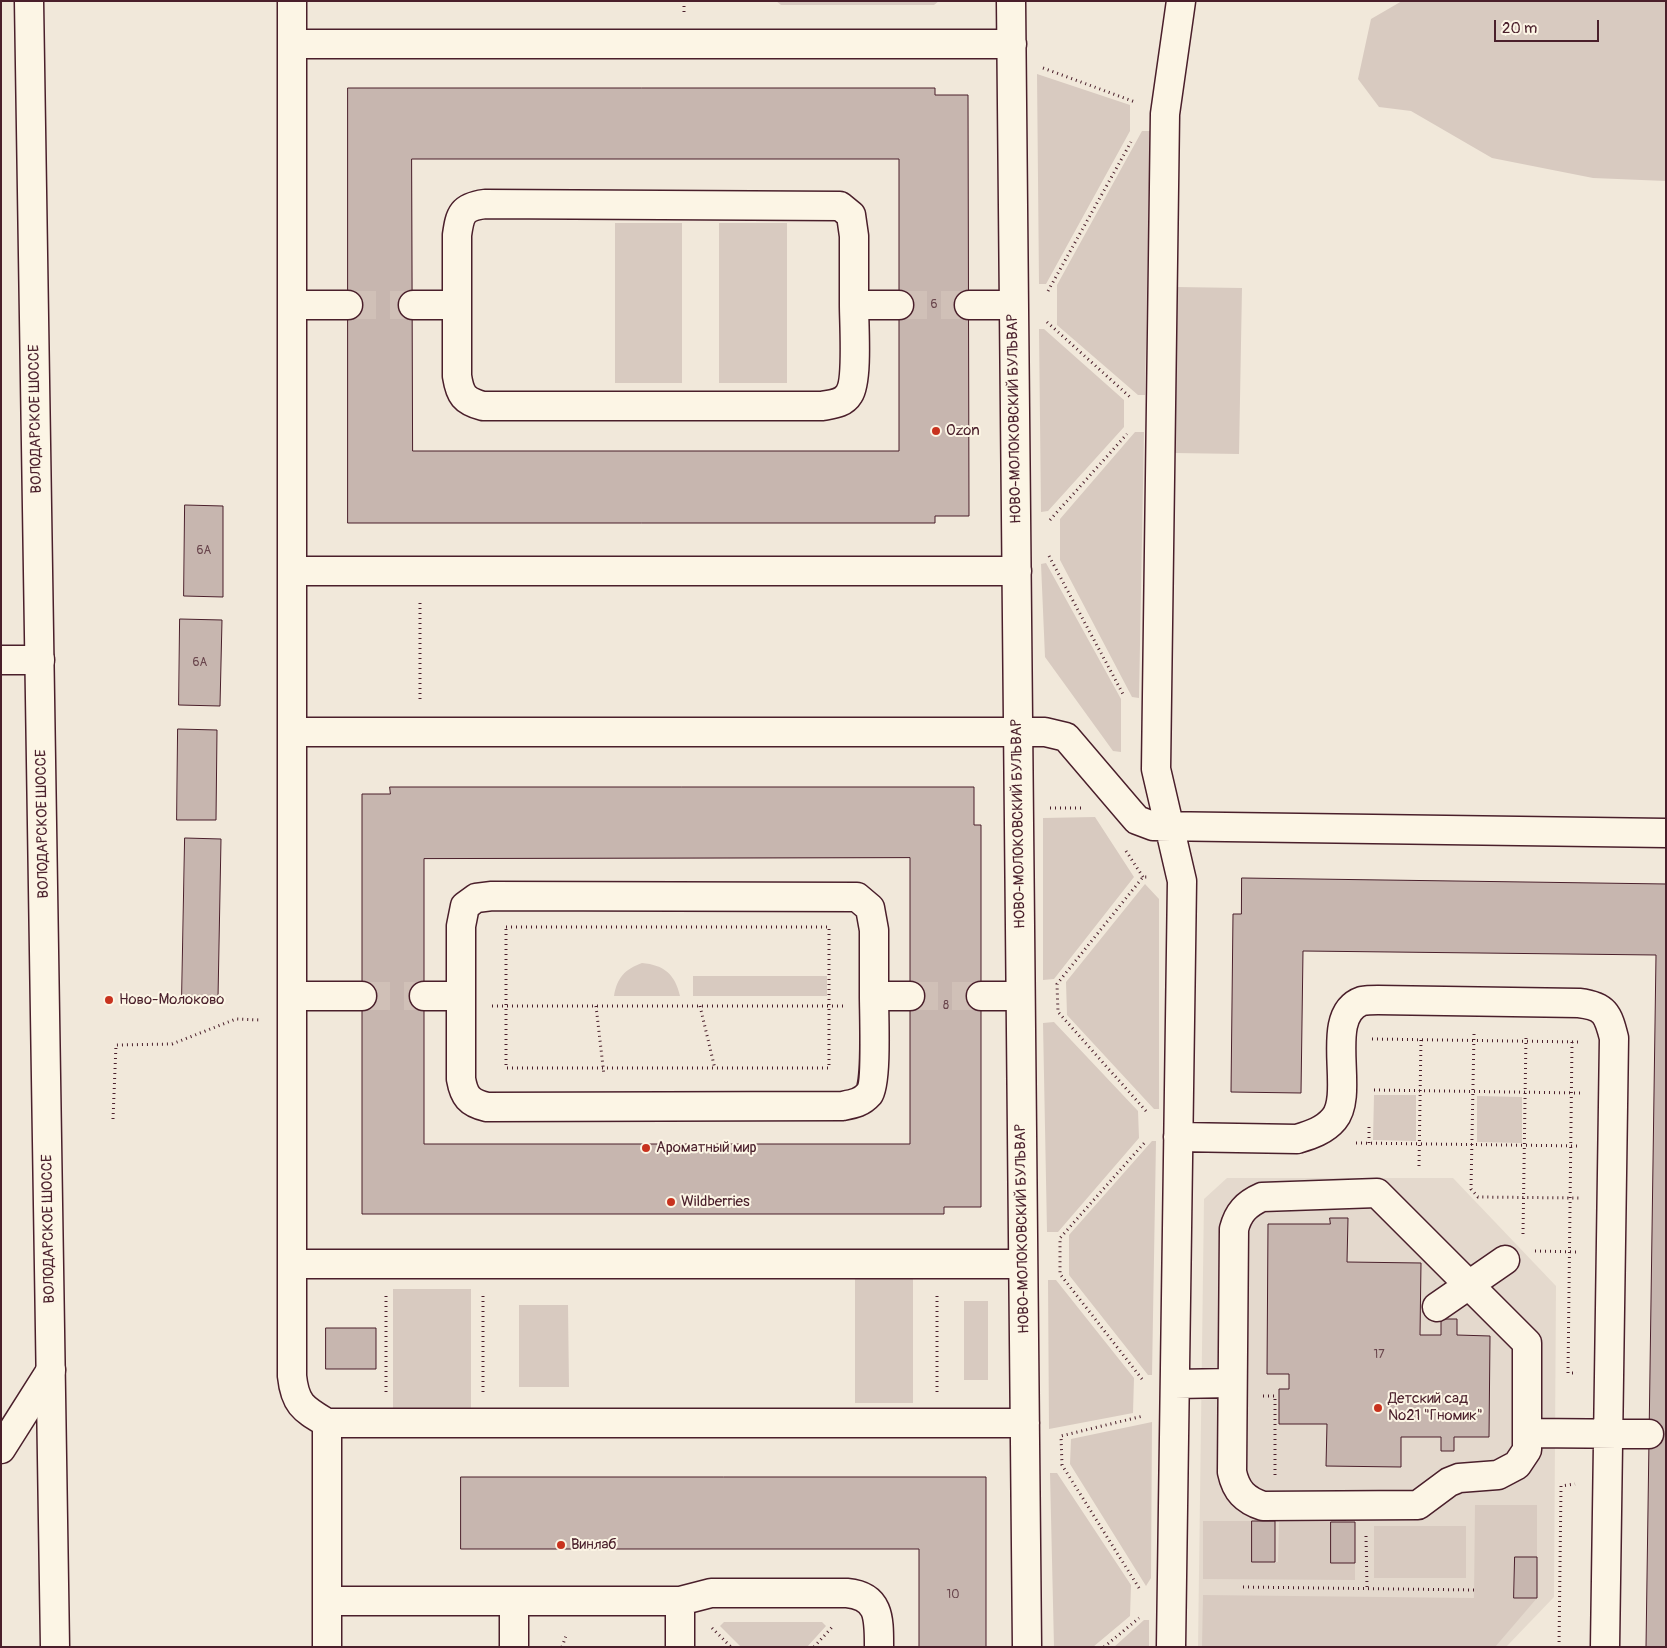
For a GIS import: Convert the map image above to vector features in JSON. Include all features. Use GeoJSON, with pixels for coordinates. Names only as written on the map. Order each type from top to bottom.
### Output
{"type":"FeatureCollection","features":[{"type":"Feature","properties":{"kind":"street","name":"ВОЛОДАРСКОЕ ШОССЕ"},"geometry":{"type":"LineString","coordinates":[[29,1],[55,1647]]}},
{"type":"Feature","properties":{"kind":"street"},"geometry":{"type":"LineString","coordinates":[[292,1],[292,1264],[294,1394],[300,1405],[327,1423],[1025,1423]]}},
{"type":"Feature","properties":{"kind":"street","name":"НОВО-МОЛОКОВСКИЙ БУЛЬВАР"},"geometry":{"type":"LineString","coordinates":[[1011,1],[1027,1647]]}},
{"type":"Feature","properties":{"kind":"street"},"geometry":{"type":"LineString","coordinates":[[1171,1647],[1181,877],[1156,769],[1165,114],[1182,1]]}},
{"type":"Feature","properties":{"kind":"street"},"geometry":{"type":"LineString","coordinates":[[292,44],[1012,50]]}},
{"type":"Feature","properties":{"kind":"street"},"geometry":{"type":"LineString","coordinates":[[484,204],[840,206],[851,215],[852,222],[854,305],[854,376],[850,394],[840,403],[822,406],[483,406],[470,403],[459,391],[457,376],[457,235],[459,217],[470,206],[484,204]]}},
{"type":"Feature","properties":{"kind":"street"},"geometry":{"type":"LineString","coordinates":[[854,305],[899,305]]}},
{"type":"Feature","properties":{"kind":"street"},"geometry":{"type":"LineString","coordinates":[[969,305],[1014,305]]}},
{"type":"Feature","properties":{"kind":"street"},"geometry":{"type":"LineString","coordinates":[[292,306],[348,306]]}},
{"type":"Feature","properties":{"kind":"street"},"geometry":{"type":"LineString","coordinates":[[413,306],[457,306]]}},
{"type":"Feature","properties":{"kind":"street"},"geometry":{"type":"LineString","coordinates":[[292,571],[1017,571]]}},
{"type":"Feature","properties":{"kind":"street"},"geometry":{"type":"LineString","coordinates":[[1,660],[40,660]]}},
{"type":"Feature","properties":{"kind":"street"},"geometry":{"type":"LineString","coordinates":[[292,732],[1045,732],[1066,737],[1137,820],[1153,826],[1666,833]]}},
{"type":"Feature","properties":{"kind":"street"},"geometry":{"type":"LineString","coordinates":[[825,895],[857,897],[870,908],[874,930],[874,1075],[871,1092],[858,1103],[842,1106],[487,1107],[475,1104],[464,1094],[461,1079],[461,1001],[461,926],[465,906],[476,898],[492,896],[825,895]]}},
{"type":"Feature","properties":{"kind":"street"},"geometry":{"type":"LineString","coordinates":[[292,1008],[362,996]]}},
{"type":"Feature","properties":{"kind":"street"},"geometry":{"type":"LineString","coordinates":[[424,996],[461,1001]]}},
{"type":"Feature","properties":{"kind":"street"},"geometry":{"type":"LineString","coordinates":[[874,1001],[910,996]]}},
{"type":"Feature","properties":{"kind":"street"},"geometry":{"type":"LineString","coordinates":[[981,996],[1020,996]]}},
{"type":"Feature","properties":{"kind":"street"},"geometry":{"type":"LineString","coordinates":[[1178,1137],[1297,1139],[1315,1134],[1335,1118],[1341,1098],[1342,1039],[1345,1016],[1362,1001],[1422,1000],[1596,1005],[1609,1016],[1613,1042],[1613,1094],[1605,1647]]}},
{"type":"Feature","properties":{"kind":"street"},"geometry":{"type":"LineString","coordinates":[[1377,1193],[1527,1343],[1528,1450],[1517,1465],[1498,1475],[1459,1478],[1449,1482],[1418,1504],[1263,1506],[1252,1502],[1235,1486],[1232,1472],[1232,1390],[1234,1229],[1237,1217],[1252,1202],[1262,1197],[1377,1193]]}},
{"type":"Feature","properties":{"kind":"street"},"geometry":{"type":"LineString","coordinates":[[1438,1307],[1519,1250]]}},
{"type":"Feature","properties":{"kind":"street"},"geometry":{"type":"LineString","coordinates":[[292,1264],[1023,1264]]}},
{"type":"Feature","properties":{"kind":"street"},"geometry":{"type":"LineString","coordinates":[[1,1449],[51,1370]]}},
{"type":"Feature","properties":{"kind":"street"},"geometry":{"type":"LineString","coordinates":[[1174,1384],[1232,1390]]}},
{"type":"Feature","properties":{"kind":"street"},"geometry":{"type":"LineString","coordinates":[[327,1423],[327,1647]]}},
{"type":"Feature","properties":{"kind":"street"},"geometry":{"type":"LineString","coordinates":[[1528,1433],[1649,1434]]}},
{"type":"Feature","properties":{"kind":"street"},"geometry":{"type":"LineString","coordinates":[[327,1601],[680,1601],[711,1593],[862,1595],[875,1606],[880,1627],[880,1647]]}},
{"type":"Feature","properties":{"kind":"street"},"geometry":{"type":"LineString","coordinates":[[514,1601],[514,1647]]}},
{"type":"Feature","properties":{"kind":"street"},"geometry":{"type":"LineString","coordinates":[[680,1601],[680,1647]]}},
{"type":"Feature","properties":{"kind":"path"},"geometry":{"type":"LineString","coordinates":[[1012,50],[1135,101],[1135,108]]}},
{"type":"Feature","properties":{"kind":"path"},"geometry":{"type":"LineString","coordinates":[[1048,297],[1048,290],[1131,141]]}},
{"type":"Feature","properties":{"kind":"path"},"geometry":{"type":"LineString","coordinates":[[1048,314],[1047,323],[1131,398],[1131,406]]}},
{"type":"Feature","properties":{"kind":"path"},"geometry":{"type":"LineString","coordinates":[[1050,527],[1050,519],[1131,429]]}},
{"type":"Feature","properties":{"kind":"path"},"geometry":{"type":"LineString","coordinates":[[1049,555],[1125,696]]}},
{"type":"Feature","properties":{"kind":"path"},"geometry":{"type":"LineString","coordinates":[[420,571],[420,732]]}},
{"type":"Feature","properties":{"kind":"path"},"geometry":{"type":"LineString","coordinates":[[1019,808],[1089,808]]}},
{"type":"Feature","properties":{"kind":"path"},"geometry":{"type":"LineString","coordinates":[[1121,844],[1143,877]]}},
{"type":"Feature","properties":{"kind":"path"},"geometry":{"type":"LineString","coordinates":[[1143,877],[1181,877]]}},
{"type":"Feature","properties":{"kind":"path"},"geometry":{"type":"LineString","coordinates":[[1143,877],[1056,984],[1058,1012],[1148,1113],[1148,1118]]}},
{"type":"Feature","properties":{"kind":"path"},"geometry":{"type":"LineString","coordinates":[[506,927],[829,927],[829,1068],[506,1068],[506,1006],[506,927]]}},
{"type":"Feature","properties":{"kind":"path"},"geometry":{"type":"LineString","coordinates":[[1419,1166],[1422,1000]]}},
{"type":"Feature","properties":{"kind":"path"},"geometry":{"type":"LineString","coordinates":[[461,1001],[506,1006],[829,1006],[874,1001]]}},
{"type":"Feature","properties":{"kind":"path"},"geometry":{"type":"LineString","coordinates":[[1474,1001],[1471,1189],[1478,1196],[1612,1198]]}},
{"type":"Feature","properties":{"kind":"path"},"geometry":{"type":"LineString","coordinates":[[1527,1002],[1524,1197],[1519,1250],[1610,1252]]}},
{"type":"Feature","properties":{"kind":"path"},"geometry":{"type":"LineString","coordinates":[[596,1006],[608,1107]]}},
{"type":"Feature","properties":{"kind":"path"},"geometry":{"type":"LineString","coordinates":[[700,1006],[725,1107]]}},
{"type":"Feature","properties":{"kind":"path"},"geometry":{"type":"LineString","coordinates":[[114,1119],[116,1045],[172,1044],[236,1019],[292,1008]]}},
{"type":"Feature","properties":{"kind":"path"},"geometry":{"type":"LineString","coordinates":[[1342,1039],[1613,1042]]}},
{"type":"Feature","properties":{"kind":"path"},"geometry":{"type":"LineString","coordinates":[[1572,1042],[1568,1373],[1577,1373],[1577,1382]]}},
{"type":"Feature","properties":{"kind":"path"},"geometry":{"type":"LineString","coordinates":[[1341,1090],[1613,1094]]}},
{"type":"Feature","properties":{"kind":"path"},"geometry":{"type":"LineString","coordinates":[[1315,1134],[1334,1143],[1612,1146]]}},
{"type":"Feature","properties":{"kind":"path"},"geometry":{"type":"LineString","coordinates":[[1145,1384],[1060,1274],[1060,1238],[1148,1138]]}},
{"type":"Feature","properties":{"kind":"path"},"geometry":{"type":"LineString","coordinates":[[386,1264],[386,1423]]}},
{"type":"Feature","properties":{"kind":"path"},"geometry":{"type":"LineString","coordinates":[[483,1264],[483,1423]]}},
{"type":"Feature","properties":{"kind":"path"},"geometry":{"type":"LineString","coordinates":[[937,1264],[937,1423]]}},
{"type":"Feature","properties":{"kind":"path"},"geometry":{"type":"LineString","coordinates":[[1232,1390],[1275,1396],[1274,1506]]}},
{"type":"Feature","properties":{"kind":"path"},"geometry":{"type":"LineString","coordinates":[[1141,1590],[1062,1465],[1061,1436],[1144,1416],[1144,1409]]}},
{"type":"Feature","properties":{"kind":"path"},"geometry":{"type":"LineString","coordinates":[[1558,1647],[1561,1486],[1575,1486],[1576,1433]]}},
{"type":"Feature","properties":{"kind":"path"},"geometry":{"type":"LineString","coordinates":[[1366,1505],[1367,1588]]}},
{"type":"Feature","properties":{"kind":"path"},"geometry":{"type":"LineString","coordinates":[[1243,1587],[1476,1590]]}},
{"type":"Feature","properties":{"kind":"path"},"geometry":{"type":"LineString","coordinates":[[1104,1647],[1141,1616],[1141,1610]]}},
{"type":"Feature","properties":{"kind":"shaded area"},"geometry":{"type":"Polygon","coordinates":[[[776,1],[939,1],[934,5],[781,5],[776,1]]]}},
{"type":"Feature","properties":{"kind":"shaded area"},"geometry":{"type":"Polygon","coordinates":[[[1402,1],[1666,1],[1666,181],[1593,178],[1492,158],[1411,111],[1379,107],[1358,79],[1371,19],[1402,1]]]}},
{"type":"Feature","properties":{"kind":"shaded area"},"geometry":{"type":"Polygon","coordinates":[[[1037,74],[1130,105],[1130,131],[1046,284],[1039,284],[1037,74]]]}},
{"type":"Feature","properties":{"kind":"shaded area"},"geometry":{"type":"Polygon","coordinates":[[[1142,131],[1150,131],[1145,395],[1138,395],[1057,325],[1057,285],[1142,131]]]}},
{"type":"Feature","properties":{"kind":"shaded area"},"geometry":{"type":"Polygon","coordinates":[[[615,223],[682,223],[682,383],[615,383],[615,223]]]}},
{"type":"Feature","properties":{"kind":"shaded area"},"geometry":{"type":"Polygon","coordinates":[[[719,223],[787,223],[787,383],[719,383],[719,223]]]}},
{"type":"Feature","properties":{"kind":"shaded area"},"geometry":{"type":"Polygon","coordinates":[[[1177,287],[1242,288],[1239,454],[1175,453],[1177,287]]]}},
{"type":"Feature","properties":{"kind":"shaded area"},"geometry":{"type":"Polygon","coordinates":[[[1039,329],[1044,329],[1124,400],[1124,427],[1048,511],[1041,512],[1039,329]]]}},
{"type":"Feature","properties":{"kind":"shaded area"},"geometry":{"type":"Polygon","coordinates":[[[1135,432],[1144,432],[1139,698],[1132,697],[1060,560],[1060,519],[1135,432]]]}},
{"type":"Feature","properties":{"kind":"shaded area"},"geometry":{"type":"Polygon","coordinates":[[[1046,563],[1121,699],[1121,752],[1113,751],[1045,657],[1041,564],[1046,563]]]}},
{"type":"Feature","properties":{"kind":"shaded area"},"geometry":{"type":"Polygon","coordinates":[[[1095,817],[1134,877],[1054,979],[1043,980],[1043,818],[1095,817]]]}},
{"type":"Feature","properties":{"kind":"shaded area"},"geometry":{"type":"Polygon","coordinates":[[[1145,884],[1159,899],[1159,1109],[1154,1109],[1067,1015],[1066,982],[1145,884]]]}},
{"type":"Feature","properties":{"kind":"shaded area"},"geometry":{"type":"Polygon","coordinates":[[[642,963],[657,966],[672,976],[680,996],[614,996],[617,984],[626,971],[642,963]]]}},
{"type":"Feature","properties":{"kind":"shaded area"},"geometry":{"type":"Polygon","coordinates":[[[693,976],[827,976],[827,996],[693,996],[693,976]]]}},
{"type":"Feature","properties":{"kind":"shaded area"},"geometry":{"type":"Polygon","coordinates":[[[1054,1022],[1138,1111],[1139,1138],[1058,1232],[1047,1232],[1043,1023],[1054,1022]]]}},
{"type":"Feature","properties":{"kind":"shaded area"},"geometry":{"type":"Polygon","coordinates":[[[1374,1095],[1416,1095],[1416,1141],[1373,1140],[1374,1095]]]}},
{"type":"Feature","properties":{"kind":"shaded area"},"geometry":{"type":"Polygon","coordinates":[[[1477,1096],[1522,1097],[1522,1143],[1477,1142],[1477,1096]]]}},
{"type":"Feature","properties":{"kind":"shaded area"},"geometry":{"type":"Polygon","coordinates":[[[1152,1141],[1156,1141],[1152,1375],[1148,1375],[1069,1275],[1069,1235],[1152,1141]]]}},
{"type":"Feature","properties":{"kind":"shaded area","name":"Детский сад №21 \"Гномик\""},"geometry":{"type":"Polygon","coordinates":[[[1227,1178],[1453,1178],[1556,1286],[1554,1597],[1506,1647],[1198,1647],[1204,1199],[1227,1178]]]}},
{"type":"Feature","properties":{"kind":"shaded area"},"geometry":{"type":"Polygon","coordinates":[[[855,1278],[913,1278],[913,1403],[855,1403],[855,1278]]]}},
{"type":"Feature","properties":{"kind":"shaded area"},"geometry":{"type":"Polygon","coordinates":[[[1048,1280],[1056,1280],[1134,1378],[1133,1413],[1049,1429],[1048,1280]]]}},
{"type":"Feature","properties":{"kind":"shaded area"},"geometry":{"type":"Polygon","coordinates":[[[393,1289],[471,1289],[471,1409],[393,1409],[393,1289]]]}},
{"type":"Feature","properties":{"kind":"shaded area"},"geometry":{"type":"Polygon","coordinates":[[[964,1301],[988,1301],[988,1380],[964,1380],[964,1301]]]}},
{"type":"Feature","properties":{"kind":"shaded area"},"geometry":{"type":"Polygon","coordinates":[[[519,1305],[568,1305],[569,1387],[519,1387],[519,1305]]]}},
{"type":"Feature","properties":{"kind":"shaded area"},"geometry":{"type":"Polygon","coordinates":[[[1152,1422],[1151,1578],[1146,1586],[1070,1464],[1071,1439],[1152,1422]]]}},
{"type":"Feature","properties":{"kind":"shaded area"},"geometry":{"type":"Polygon","coordinates":[[[1050,1473],[1057,1473],[1131,1585],[1130,1616],[1093,1647],[1054,1647],[1050,1473]]]}},
{"type":"Feature","properties":{"kind":"shaded area"},"geometry":{"type":"Polygon","coordinates":[[[1475,1505],[1537,1505],[1537,1557],[1515,1557],[1514,1598],[1537,1598],[1495,1647],[1202,1647],[1203,1595],[1474,1598],[1475,1505]]]}},
{"type":"Feature","properties":{"kind":"shaded area"},"geometry":{"type":"Polygon","coordinates":[[[1203,1521],[1252,1521],[1252,1562],[1278,1562],[1279,1522],[1331,1522],[1331,1563],[1355,1563],[1355,1580],[1203,1579],[1203,1521]]]}},
{"type":"Feature","properties":{"kind":"shaded area"},"geometry":{"type":"Polygon","coordinates":[[[1374,1526],[1466,1526],[1466,1578],[1374,1578],[1374,1526]]]}},
{"type":"Feature","properties":{"kind":"shaded area"},"geometry":{"type":"Polygon","coordinates":[[[1144,1620],[1149,1620],[1149,1647],[1114,1647],[1144,1620]]]}},
{"type":"Feature","properties":{"kind":"shaded area"},"geometry":{"type":"Polygon","coordinates":[[[724,1622],[822,1622],[826,1626],[807,1647],[741,1647],[720,1626],[724,1622]]]}},
{"type":"Feature","properties":{"kind":"building"},"geometry":{"type":"Polygon","coordinates":[[[348,88],[935,88],[935,95],[968,95],[969,516],[935,516],[935,523],[348,523],[348,88]],[[412,159],[413,451],[899,451],[899,159],[412,159]]]}},
{"type":"Feature","properties":{"kind":"building"},"geometry":{"type":"Polygon","coordinates":[[[185,505],[223,506],[223,597],[184,596],[185,505]]]}},
{"type":"Feature","properties":{"kind":"building"},"geometry":{"type":"Polygon","coordinates":[[[180,619],[222,620],[220,706],[179,705],[180,619]]]}},
{"type":"Feature","properties":{"kind":"building"},"geometry":{"type":"Polygon","coordinates":[[[178,729],[217,730],[216,820],[177,820],[178,729]]]}},
{"type":"Feature","properties":{"kind":"building"},"geometry":{"type":"Polygon","coordinates":[[[390,787],[974,787],[974,825],[981,825],[981,1207],[944,1207],[944,1214],[362,1214],[362,794],[390,794],[390,787]],[[910,858],[424,859],[424,1144],[910,1144],[910,858]]]}},
{"type":"Feature","properties":{"kind":"building"},"geometry":{"type":"Polygon","coordinates":[[[185,838],[221,839],[218,998],[182,997],[185,838]]]}},
{"type":"Feature","properties":{"kind":"building"},"geometry":{"type":"Polygon","coordinates":[[[1242,878],[1666,884],[1666,1647],[1646,1647],[1656,955],[1303,951],[1301,1093],[1231,1092],[1233,914],[1241,914],[1242,878]]]}},
{"type":"Feature","properties":{"kind":"building"},"geometry":{"type":"Polygon","coordinates":[[[1330,1218],[1348,1218],[1347,1262],[1421,1263],[1420,1335],[1441,1335],[1441,1319],[1457,1319],[1457,1335],[1490,1336],[1489,1437],[1454,1437],[1454,1451],[1441,1451],[1441,1437],[1401,1437],[1401,1467],[1326,1466],[1327,1424],[1279,1424],[1279,1389],[1289,1389],[1289,1374],[1267,1374],[1268,1224],[1330,1224],[1330,1218]]]}},
{"type":"Feature","properties":{"kind":"building"},"geometry":{"type":"Polygon","coordinates":[[[326,1328],[376,1328],[376,1369],[326,1369],[326,1328]]]}},
{"type":"Feature","properties":{"kind":"building"},"geometry":{"type":"Polygon","coordinates":[[[461,1477],[986,1477],[986,1647],[919,1647],[919,1549],[461,1549],[461,1477]]]}},
{"type":"Feature","properties":{"kind":"building"},"geometry":{"type":"Polygon","coordinates":[[[1252,1521],[1275,1521],[1275,1562],[1252,1562],[1252,1521]]]}},
{"type":"Feature","properties":{"kind":"building"},"geometry":{"type":"Polygon","coordinates":[[[1331,1522],[1355,1522],[1355,1563],[1331,1563],[1331,1522]]]}},
{"type":"Feature","properties":{"kind":"building"},"geometry":{"type":"Polygon","coordinates":[[[1515,1557],[1537,1557],[1537,1598],[1514,1598],[1515,1557]]]}},
{"type":"Feature","properties":{"kind":"tunnel"},"geometry":{"type":"LineString","coordinates":[[348,305],[413,305]]}},
{"type":"Feature","properties":{"kind":"tunnel"},"geometry":{"type":"LineString","coordinates":[[899,305],[969,305]]}},
{"type":"Feature","properties":{"kind":"tunnel"},"geometry":{"type":"LineString","coordinates":[[362,996],[424,996]]}},
{"type":"Feature","properties":{"kind":"tunnel"},"geometry":{"type":"LineString","coordinates":[[910,996],[981,996]]}},
{"type":"Feature","properties":{"kind":"place","name":"Ozon"},"geometry":{"type":"Point","coordinates":[936,431]}},
{"type":"Feature","properties":{"kind":"place","name":"Ново-Молоково"},"geometry":{"type":"Point","coordinates":[109,1000]}},
{"type":"Feature","properties":{"kind":"place","name":"Ароматный мир"},"geometry":{"type":"Point","coordinates":[646,1148]}},
{"type":"Feature","properties":{"kind":"place","name":"Wildberries"},"geometry":{"type":"Point","coordinates":[671,1202]}},
{"type":"Feature","properties":{"kind":"place","name":"Детский сад №21 \"Гномик\""},"geometry":{"type":"Point","coordinates":[1378,1408]}},
{"type":"Feature","properties":{"kind":"place","name":"Винлаб"},"geometry":{"type":"Point","coordinates":[561,1545]}}]}
